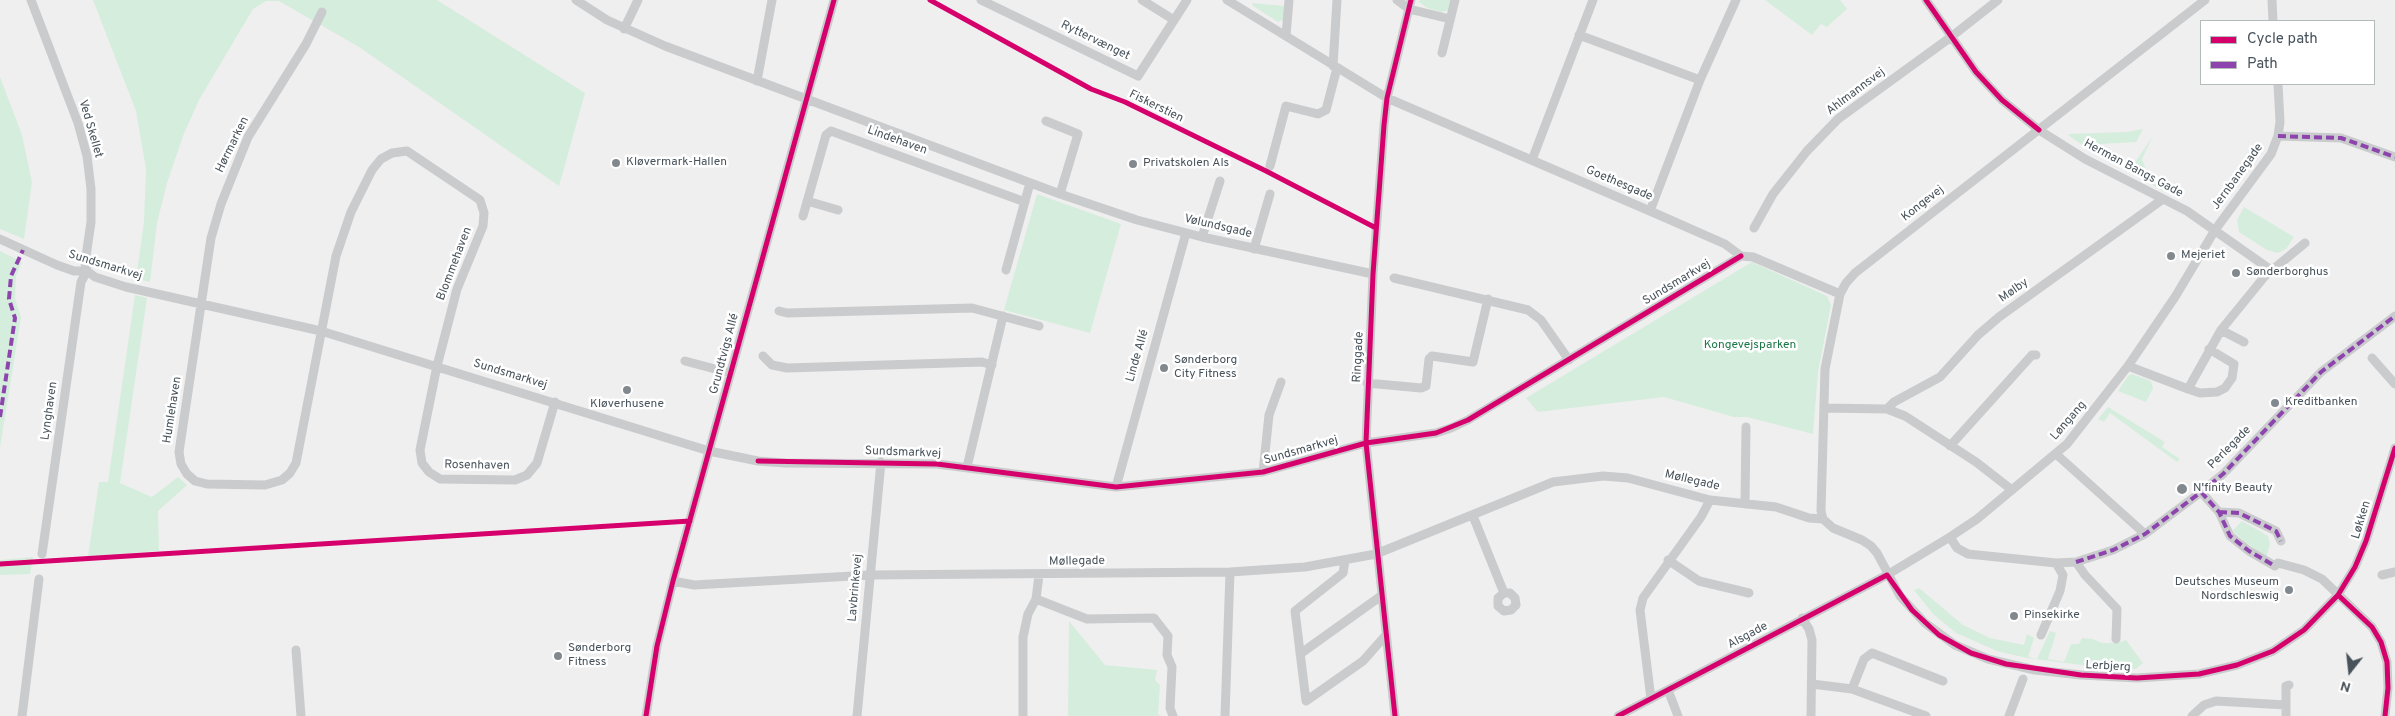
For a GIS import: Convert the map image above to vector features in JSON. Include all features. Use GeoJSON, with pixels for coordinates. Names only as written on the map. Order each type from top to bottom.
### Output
{"type":"FeatureCollection","features":[{"type":"Feature","properties":{"kind":"street","name":"Ved Skellet"},"geometry":{"type":"LineString","coordinates":[[31,0],[78,124],[87,156],[91,188],[91,222],[85,264],[87,272]]}},
{"type":"Feature","properties":{"kind":"street","name":"Vølundsgade"},"geometry":{"type":"LineString","coordinates":[[576,0],[624,29],[806,100],[1060,194],[1137,220],[1186,233],[1373,274]]}},
{"type":"Feature","properties":{"kind":"street"},"geometry":{"type":"LineString","coordinates":[[624,29],[638,0]]}},
{"type":"Feature","properties":{"kind":"street"},"geometry":{"type":"LineString","coordinates":[[757,81],[772,0]]}},
{"type":"Feature","properties":{"kind":"street","name":"Grundtvigs Allé"},"geometry":{"type":"LineString","coordinates":[[646,716],[656,646],[834,0]]}},
{"type":"Feature","properties":{"kind":"street","name":"Ryttervænget"},"geometry":{"type":"LineString","coordinates":[[981,0],[1138,76],[1187,0]]}},
{"type":"Feature","properties":{"kind":"street"},"geometry":{"type":"LineString","coordinates":[[1142,0],[1174,20]]}},
{"type":"Feature","properties":{"kind":"street","name":"Goethesgade"},"geometry":{"type":"LineString","coordinates":[[1227,0],[1387,98],[1650,210],[1725,244],[1741,256],[1753,257],[1840,294]]}},
{"type":"Feature","properties":{"kind":"street"},"geometry":{"type":"LineString","coordinates":[[1242,10],[1243,0]]}},
{"type":"Feature","properties":{"kind":"street"},"geometry":{"type":"LineString","coordinates":[[1286,36],[1289,0]]}},
{"type":"Feature","properties":{"kind":"street"},"geometry":{"type":"LineString","coordinates":[[1270,166],[1286,106],[1318,114],[1326,110],[1335,67],[1337,0]]}},
{"type":"Feature","properties":{"kind":"street"},"geometry":{"type":"LineString","coordinates":[[1397,0],[1450,19]]}},
{"type":"Feature","properties":{"kind":"street"},"geometry":{"type":"LineString","coordinates":[[1442,53],[1455,0]]}},
{"type":"Feature","properties":{"kind":"street"},"geometry":{"type":"LineString","coordinates":[[1532,160],[1593,0]]}},
{"type":"Feature","properties":{"kind":"street"},"geometry":{"type":"LineString","coordinates":[[1650,210],[1700,80],[1736,0]]}},
{"type":"Feature","properties":{"kind":"street","name":"Herman Bangs Gade"},"geometry":{"type":"LineString","coordinates":[[1926,0],[1976,72],[2002,100],[2038,130],[2085,159],[2187,211],[2271,270]]}},
{"type":"Feature","properties":{"kind":"street","name":"Ahlmannsvej"},"geometry":{"type":"LineString","coordinates":[[1754,228],[1773,194],[1807,151],[1838,119],[1951,38],[1998,0]]}},
{"type":"Feature","properties":{"kind":"street","name":"Kongevej"},"geometry":{"type":"LineString","coordinates":[[1823,519],[1821,511],[1825,369],[1840,294],[1855,273],[2205,0]]}},
{"type":"Feature","properties":{"kind":"street"},"geometry":{"type":"LineString","coordinates":[[2272,0],[2273,20]]}},
{"type":"Feature","properties":{"kind":"street","name":"Ringgade"},"geometry":{"type":"LineString","coordinates":[[1395,716],[1376,554],[1366,444],[1367,383],[1373,274],[1387,98],[1410,4]]}},
{"type":"Feature","properties":{"kind":"street","name":"Hørmarken"},"geometry":{"type":"LineString","coordinates":[[202,303],[211,238],[233,170],[248,137],[306,44],[322,12]]}},
{"type":"Feature","properties":{"kind":"street"},"geometry":{"type":"LineString","coordinates":[[1579,35],[1700,80]]}},
{"type":"Feature","properties":{"kind":"street"},"geometry":{"type":"LineString","coordinates":[[2278,85],[2280,122],[2278,136]]}},
{"type":"Feature","properties":{"kind":"street"},"geometry":{"type":"LineString","coordinates":[[1046,120],[1078,134],[1060,194]]}},
{"type":"Feature","properties":{"kind":"street","name":"Lindehaven"},"geometry":{"type":"LineString","coordinates":[[803,216],[826,134],[831,131],[1024,202]]}},
{"type":"Feature","properties":{"kind":"street","name":"Jernbanegade"},"geometry":{"type":"LineString","coordinates":[[2215,230],[2271,154],[2278,136],[2341,138],[2395,157]]}},
{"type":"Feature","properties":{"kind":"street","name":"Blommehaven"},"geometry":{"type":"LineString","coordinates":[[321,331],[336,256],[352,212],[372,170],[381,159],[392,153],[407,151],[480,200],[484,213],[483,226],[457,289],[437,366]]}},
{"type":"Feature","properties":{"kind":"street"},"geometry":{"type":"LineString","coordinates":[[1202,237],[1220,181]]}},
{"type":"Feature","properties":{"kind":"street"},"geometry":{"type":"LineString","coordinates":[[1006,270],[1030,183]]}},
{"type":"Feature","properties":{"kind":"street"},"geometry":{"type":"LineString","coordinates":[[1254,249],[1270,194]]}},
{"type":"Feature","properties":{"kind":"street","name":"Mølby"},"geometry":{"type":"LineString","coordinates":[[1887,409],[1894,402],[1940,377],[1978,335],[1999,317],[2163,199]]}},
{"type":"Feature","properties":{"kind":"street"},"geometry":{"type":"LineString","coordinates":[[808,201],[838,210]]}},
{"type":"Feature","properties":{"kind":"street","name":"Løngang"},"geometry":{"type":"LineString","coordinates":[[1887,575],[1977,519],[2056,454],[2077,433],[2128,366],[2175,297],[2215,230]]}},
{"type":"Feature","properties":{"kind":"street","name":"Linde Allé"},"geometry":{"type":"LineString","coordinates":[[1116,487],[1186,233]]}},
{"type":"Feature","properties":{"kind":"street","name":"Sundsmarkvej"},"geometry":{"type":"LineString","coordinates":[[0,239],[58,265],[74,271],[87,272],[94,277],[126,287],[321,331],[709,451],[758,461],[785,463],[881,462],[967,467],[1116,487],[1263,472],[1366,444],[1436,433],[1451,428],[1468,420],[1741,256]]}},
{"type":"Feature","properties":{"kind":"street"},"geometry":{"type":"LineString","coordinates":[[2188,389],[2209,348],[2221,330],[2271,270],[2306,243]]}},
{"type":"Feature","properties":{"kind":"street","name":"Lynghaven"},"geometry":{"type":"LineString","coordinates":[[42,554],[82,282],[87,272]]}},
{"type":"Feature","properties":{"kind":"street"},"geometry":{"type":"LineString","coordinates":[[1394,278],[1488,298],[1528,310],[1541,320],[1569,360]]}},
{"type":"Feature","properties":{"kind":"street"},"geometry":{"type":"LineString","coordinates":[[1367,383],[1421,388],[1426,386],[1429,359],[1432,356],[1473,362],[1488,298]]}},
{"type":"Feature","properties":{"kind":"street","name":"Humlehaven"},"geometry":{"type":"LineString","coordinates":[[202,303],[179,452],[181,464],[187,474],[195,481],[207,484],[265,485],[282,480],[290,473],[296,463],[321,331]]}},
{"type":"Feature","properties":{"kind":"street"},"geometry":{"type":"LineString","coordinates":[[779,311],[797,313],[972,308],[1039,326]]}},
{"type":"Feature","properties":{"kind":"street"},"geometry":{"type":"LineString","coordinates":[[967,467],[1003,316]]}},
{"type":"Feature","properties":{"kind":"street","name":"Perlegade"},"geometry":{"type":"LineString","coordinates":[[1950,537],[1957,548],[1968,554],[2056,563],[2076,562],[2113,550],[2145,534],[2223,474],[2321,372],[2395,316]]}},
{"type":"Feature","properties":{"kind":"street"},"geometry":{"type":"LineString","coordinates":[[2221,330],[2244,342]]}},
{"type":"Feature","properties":{"kind":"street"},"geometry":{"type":"LineString","coordinates":[[2128,366],[2200,393],[2217,392],[2225,388],[2232,378],[2234,364],[2209,348]]}},
{"type":"Feature","properties":{"kind":"street"},"geometry":{"type":"LineString","coordinates":[[1950,446],[2032,355],[2036,355]]}},
{"type":"Feature","properties":{"kind":"street"},"geometry":{"type":"LineString","coordinates":[[763,356],[772,366],[787,368],[982,362],[992,365]]}},
{"type":"Feature","properties":{"kind":"street"},"geometry":{"type":"LineString","coordinates":[[2372,358],[2395,384]]}},
{"type":"Feature","properties":{"kind":"street","name":"Grundtvigs Allé"},"geometry":{"type":"LineString","coordinates":[[685,361],[730,373]]}},
{"type":"Feature","properties":{"kind":"street","name":"Rosenhaven"},"geometry":{"type":"LineString","coordinates":[[437,366],[420,450],[422,463],[429,472],[440,479],[515,480],[528,475],[537,463],[555,402]]}},
{"type":"Feature","properties":{"kind":"street","name":"Sundsmarkvej"},"geometry":{"type":"LineString","coordinates":[[1263,472],[1269,414],[1281,382]]}},
{"type":"Feature","properties":{"kind":"street"},"geometry":{"type":"LineString","coordinates":[[1824,408],[1887,409],[1905,416],[2012,490]]}},
{"type":"Feature","properties":{"kind":"street"},"geometry":{"type":"LineString","coordinates":[[1745,504],[1746,426]]}},
{"type":"Feature","properties":{"kind":"street","name":"Løkken"},"geometry":{"type":"LineString","coordinates":[[2338,595],[2355,568],[2365,544],[2391,471],[2395,448]]}},
{"type":"Feature","properties":{"kind":"street"},"geometry":{"type":"LineString","coordinates":[[2056,454],[2145,534]]}},
{"type":"Feature","properties":{"kind":"street","name":"Lavbrinkevej"},"geometry":{"type":"LineString","coordinates":[[857,716],[881,462]]}},
{"type":"Feature","properties":{"kind":"street","name":"Møllegade"},"geometry":{"type":"LineString","coordinates":[[674,581],[694,585],[870,575],[1230,572],[1305,567],[1376,554],[1553,482],[1603,476],[1628,478],[1710,500],[1776,507],[1809,518],[1823,519],[1833,528],[1862,540],[1871,546],[1887,575]]}},
{"type":"Feature","properties":{"kind":"street"},"geometry":{"type":"LineString","coordinates":[[2201,492],[2219,512],[2230,536],[2249,551],[2277,564],[2313,574],[2322,579],[2362,617],[2382,642],[2387,662],[2391,689],[2385,716]]}},
{"type":"Feature","properties":{"kind":"street"},"geometry":{"type":"LineString","coordinates":[[1651,699],[1640,610],[1646,590],[1701,517],[1710,500]]}},
{"type":"Feature","properties":{"kind":"street"},"geometry":{"type":"LineString","coordinates":[[2219,512],[2239,513],[2276,531],[2282,541]]}},
{"type":"Feature","properties":{"kind":"street"},"geometry":{"type":"LineString","coordinates":[[1473,516],[1504,593]]}},
{"type":"Feature","properties":{"kind":"street"},"geometry":{"type":"LineString","coordinates":[[1345,560],[1343,573],[1295,611],[1306,701],[1363,661],[1386,635]]}},
{"type":"Feature","properties":{"kind":"street"},"geometry":{"type":"LineString","coordinates":[[1668,560],[1699,581],[1749,593]]}},
{"type":"Feature","properties":{"kind":"street"},"geometry":{"type":"LineString","coordinates":[[2076,562],[2085,575],[2117,609],[2116,638]]}},
{"type":"Feature","properties":{"kind":"street"},"geometry":{"type":"LineString","coordinates":[[2041,635],[2060,591],[2063,575],[2056,563]]}},
{"type":"Feature","properties":{"kind":"street"},"geometry":{"type":"LineString","coordinates":[[1225,716],[1230,572]]}},
{"type":"Feature","properties":{"kind":"street"},"geometry":{"type":"LineString","coordinates":[[2382,575],[2395,572]]}},
{"type":"Feature","properties":{"kind":"street"},"geometry":{"type":"LineString","coordinates":[[1023,716],[1023,637],[1028,614],[1036,599],[1040,575]]}},
{"type":"Feature","properties":{"kind":"street","name":"Lerbjerg"},"geometry":{"type":"LineString","coordinates":[[1887,575],[1900,596],[1925,623],[1955,645],[1971,653],[2035,670],[2137,678],[2199,674],[2237,665],[2273,651],[2304,630],[2338,595]]}},
{"type":"Feature","properties":{"kind":"street","name":"Alsgade"},"geometry":{"type":"LineString","coordinates":[[1618,716],[1887,575]]}},
{"type":"Feature","properties":{"kind":"street"},"geometry":{"type":"LineString","coordinates":[[22,716],[39,579]]}},
{"type":"Feature","properties":{"kind":"street"},"geometry":{"type":"LineString","coordinates":[[1300,654],[1381,596]]}},
{"type":"Feature","properties":{"kind":"street"},"geometry":{"type":"LineString","coordinates":[[1036,599],[1087,619],[1154,618],[1168,636],[1167,654],[1172,667],[1170,708],[1173,716]]}},
{"type":"Feature","properties":{"kind":"street"},"geometry":{"type":"LineString","coordinates":[[1802,618],[1809,629],[1812,640],[1811,716]]}},
{"type":"Feature","properties":{"kind":"street"},"geometry":{"type":"LineString","coordinates":[[296,650],[301,716]]}},
{"type":"Feature","properties":{"kind":"street"},"geometry":{"type":"LineString","coordinates":[[1852,689],[1864,659],[1872,653],[1942,681]]}},
{"type":"Feature","properties":{"kind":"street"},"geometry":{"type":"LineString","coordinates":[[2009,716],[2023,680]]}},
{"type":"Feature","properties":{"kind":"street"},"geometry":{"type":"LineString","coordinates":[[1812,684],[1852,689],[1926,716]]}},
{"type":"Feature","properties":{"kind":"street"},"geometry":{"type":"LineString","coordinates":[[2286,716],[2286,686],[2289,685]]}},
{"type":"Feature","properties":{"kind":"street"},"geometry":{"type":"LineString","coordinates":[[1668,690],[1678,716]]}},
{"type":"Feature","properties":{"kind":"street"},"geometry":{"type":"LineString","coordinates":[[2192,716],[2204,705],[2216,701],[2286,705]]}},
{"type":"Feature","properties":{"kind":"green space"},"geometry":{"type":"Polygon","coordinates":[[[93,0],[437,0],[585,93],[559,186],[359,47],[279,1],[266,1],[253,9],[199,100],[183,136],[167,183],[157,223],[150,282],[136,279],[144,222],[146,169],[136,111],[93,0]]]}},
{"type":"Feature","properties":{"kind":"green space"},"geometry":{"type":"Polygon","coordinates":[[[1420,0],[1452,0],[1450,10],[1441,12],[1427,8],[1419,2],[1420,0]]]}},
{"type":"Feature","properties":{"kind":"green space"},"geometry":{"type":"Polygon","coordinates":[[[1765,0],[1840,0],[1847,9],[1827,27],[1821,24],[1812,35],[1765,0]]]}},
{"type":"Feature","properties":{"kind":"green space"},"geometry":{"type":"Polygon","coordinates":[[[1252,3],[1285,6],[1283,20],[1278,22],[1253,6],[1252,3]]]}},
{"type":"Feature","properties":{"kind":"green space"},"geometry":{"type":"Polygon","coordinates":[[[0,77],[22,135],[32,182],[24,239],[0,229],[0,77]]]}},
{"type":"Feature","properties":{"kind":"green space"},"geometry":{"type":"Polygon","coordinates":[[[2143,129],[2136,142],[2082,145],[2067,134],[2127,132],[2143,129]]]}},
{"type":"Feature","properties":{"kind":"green space"},"geometry":{"type":"Polygon","coordinates":[[[2153,136],[2142,159],[2147,172],[2163,188],[2163,191],[2132,173],[2134,164],[2153,136]]]}},
{"type":"Feature","properties":{"kind":"green space"},"geometry":{"type":"Polygon","coordinates":[[[1037,194],[1121,224],[1090,333],[1004,310],[1037,194]]]}},
{"type":"Feature","properties":{"kind":"green space"},"geometry":{"type":"Polygon","coordinates":[[[2244,207],[2294,237],[2286,249],[2278,253],[2267,250],[2239,232],[2237,220],[2244,207]]]}},
{"type":"Feature","properties":{"kind":"green space"},"geometry":{"type":"Polygon","coordinates":[[[0,251],[22,262],[16,276],[15,298],[21,317],[0,448],[0,251]]]}},
{"type":"Feature","properties":{"kind":"green space","name":"Kongevejsparken"},"geometry":{"type":"Polygon","coordinates":[[[1752,262],[1827,296],[1831,305],[1818,372],[1813,434],[1747,417],[1734,417],[1664,397],[1538,412],[1526,398],[1752,262]]]}},
{"type":"Feature","properties":{"kind":"green space"},"geometry":{"type":"Polygon","coordinates":[[[135,295],[147,298],[120,483],[152,497],[178,477],[187,485],[158,511],[159,551],[88,556],[99,482],[108,482],[135,295]]]}},
{"type":"Feature","properties":{"kind":"green space"},"geometry":{"type":"Polygon","coordinates":[[[2132,374],[2151,381],[2153,388],[2146,402],[2118,391],[2128,376],[2132,374]]]}},
{"type":"Feature","properties":{"kind":"green space"},"geometry":{"type":"Polygon","coordinates":[[[2108,407],[2165,442],[2162,447],[2180,459],[2177,462],[2110,413],[2104,422],[2098,419],[2108,407]]]}},
{"type":"Feature","properties":{"kind":"green space"},"geometry":{"type":"Polygon","coordinates":[[[2242,521],[2268,536],[2270,544],[2266,558],[2232,531],[2242,521]]]}},
{"type":"Feature","properties":{"kind":"green space"},"geometry":{"type":"Polygon","coordinates":[[[33,557],[30,574],[0,575],[0,560],[33,557]]]}},
{"type":"Feature","properties":{"kind":"green space"},"geometry":{"type":"Polygon","coordinates":[[[1919,588],[1963,625],[1990,638],[2024,645],[2027,634],[2034,638],[2028,657],[2037,659],[2050,631],[2056,633],[2048,659],[2064,662],[2071,644],[2079,644],[2082,638],[2093,639],[2102,643],[2118,643],[2126,640],[2143,663],[2136,669],[2105,668],[2027,658],[1997,651],[1956,633],[1933,614],[1914,590],[1919,588]]]}},
{"type":"Feature","properties":{"kind":"green space"},"geometry":{"type":"Polygon","coordinates":[[[1069,621],[1105,665],[1157,670],[1155,680],[1160,685],[1158,714],[1161,716],[1068,716],[1069,621]]]}},
{"type":"Feature","properties":{"kind":"marked path"},"geometry":{"type":"LineString","coordinates":[[2278,136],[2341,138],[2395,157]]}},
{"type":"Feature","properties":{"kind":"marked path"},"geometry":{"type":"LineString","coordinates":[[0,417],[15,318],[9,299],[11,276],[23,250]]}},
{"type":"Feature","properties":{"kind":"marked path"},"geometry":{"type":"LineString","coordinates":[[2076,562],[2113,550],[2145,534],[2201,492],[2223,474],[2321,372],[2395,316]]}},
{"type":"Feature","properties":{"kind":"marked path"},"geometry":{"type":"LineString","coordinates":[[2201,492],[2219,512],[2230,536],[2249,551],[2275,566]]}},
{"type":"Feature","properties":{"kind":"marked path"},"geometry":{"type":"LineString","coordinates":[[2219,512],[2239,513],[2276,531],[2281,541]]}},
{"type":"Feature","properties":{"kind":"cycle path"},"geometry":{"type":"LineString","coordinates":[[646,716],[657,646],[673,581],[834,0]]}},
{"type":"Feature","properties":{"kind":"cycle path","name":"Fiskerstien"},"geometry":{"type":"LineString","coordinates":[[930,0],[1091,89],[1125,102],[1266,171],[1376,228]]}},
{"type":"Feature","properties":{"kind":"cycle path"},"geometry":{"type":"LineString","coordinates":[[1395,716],[1366,443],[1373,274],[1384,125],[1387,98],[1411,0]]}},
{"type":"Feature","properties":{"kind":"cycle path"},"geometry":{"type":"LineString","coordinates":[[1926,0],[1976,72],[2002,100],[2039,130]]}},
{"type":"Feature","properties":{"kind":"cycle path"},"geometry":{"type":"LineString","coordinates":[[758,461],[937,464],[1116,487],[1263,472],[1366,443],[1436,433],[1468,420],[1741,256]]}},
{"type":"Feature","properties":{"kind":"cycle path"},"geometry":{"type":"LineString","coordinates":[[1618,716],[1887,575],[1912,610],[1939,635],[1971,653],[2006,664],[2081,675],[2137,678],[2199,674],[2237,665],[2273,651],[2304,630],[2338,595],[2355,567],[2366,541],[2395,448]]}},
{"type":"Feature","properties":{"kind":"cycle path"},"geometry":{"type":"LineString","coordinates":[[0,564],[690,521]]}},
{"type":"Feature","properties":{"kind":"cycle path"},"geometry":{"type":"LineString","coordinates":[[2338,595],[2372,627],[2381,642],[2387,662],[2388,688],[2385,716]]}},
{"type":"Feature","properties":{"kind":"place","name":"Kløvermark-Hallen"},"geometry":{"type":"Point","coordinates":[616,163]}},
{"type":"Feature","properties":{"kind":"place","name":"Privatskolen Als"},"geometry":{"type":"Point","coordinates":[1133,164]}},
{"type":"Feature","properties":{"kind":"place","name":"Mejeriet"},"geometry":{"type":"Point","coordinates":[2171,256]}},
{"type":"Feature","properties":{"kind":"place","name":"Sønderborghus"},"geometry":{"type":"Point","coordinates":[2236,273]}},
{"type":"Feature","properties":{"kind":"place","name":"Sønderborg City Fitness"},"geometry":{"type":"Point","coordinates":[1164,368]}},
{"type":"Feature","properties":{"kind":"place","name":"Kløverhusene"},"geometry":{"type":"Point","coordinates":[627,390]}},
{"type":"Feature","properties":{"kind":"place","name":"Kreditbanken"},"geometry":{"type":"Point","coordinates":[2275,403]}},
{"type":"Feature","properties":{"kind":"place","name":"N'finity Beauty"},"geometry":{"type":"Point","coordinates":[2182,489]}},
{"type":"Feature","properties":{"kind":"place","name":"Deutsches Museum Nordschleswig"},"geometry":{"type":"Point","coordinates":[2289,590]}},
{"type":"Feature","properties":{"kind":"place","name":"Pinsekirke"},"geometry":{"type":"Point","coordinates":[2014,616]}},
{"type":"Feature","properties":{"kind":"place","name":"Sønderborg Fitness"},"geometry":{"type":"Point","coordinates":[558,656]}}]}
